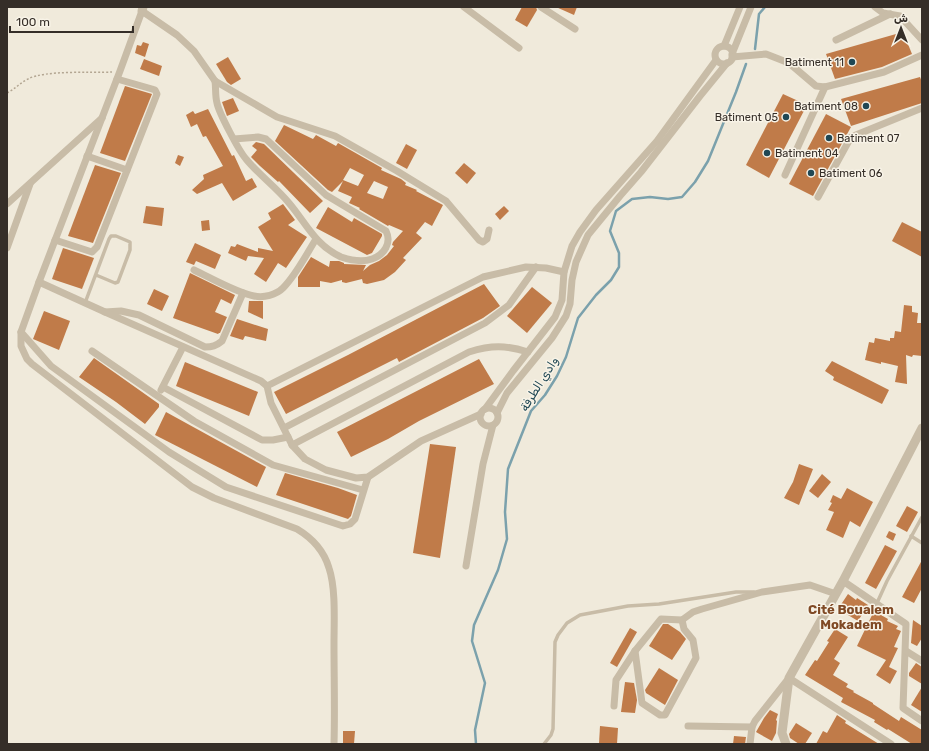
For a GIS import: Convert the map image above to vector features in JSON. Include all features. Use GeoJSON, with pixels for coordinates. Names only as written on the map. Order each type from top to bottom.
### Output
{"type":"FeatureCollection","features":[{"type":"Feature","properties":{"kind":"street"},"geometry":{"type":"LineString","coordinates":[[464,7],[519,48]]}},
{"type":"Feature","properties":{"kind":"street"},"geometry":{"type":"LineString","coordinates":[[541,7],[576,29]]}},
{"type":"Feature","properties":{"kind":"street"},"geometry":{"type":"LineString","coordinates":[[740,7],[724,46],[717,49],[715,52],[716,60],[657,141],[596,210],[580,232],[572,246],[564,272],[562,300],[558,312],[552,323],[483,411],[481,420],[486,425],[492,424],[497,420],[497,413],[507,394],[548,343],[566,316],[570,304],[572,280],[576,262],[588,235],[642,172],[700,96],[729,62],[751,7]]}},
{"type":"Feature","properties":{"kind":"street"},"geometry":{"type":"LineString","coordinates":[[875,7],[883,13],[900,16],[922,40]]}},
{"type":"Feature","properties":{"kind":"street"},"geometry":{"type":"LineString","coordinates":[[334,744],[334,625],[332,588],[329,568],[320,549],[298,528],[214,498],[192,487],[32,364],[23,353],[21,346],[21,332],[120,72],[142,9],[194,51],[215,81],[277,117],[335,136],[397,171],[446,202],[479,240],[483,242],[487,239],[489,230]]}},
{"type":"Feature","properties":{"kind":"street"},"geometry":{"type":"LineString","coordinates":[[836,40],[890,14]]}},
{"type":"Feature","properties":{"kind":"street"},"geometry":{"type":"LineString","coordinates":[[724,46],[729,48],[732,55]]}},
{"type":"Feature","properties":{"kind":"street"},"geometry":{"type":"LineString","coordinates":[[732,55],[766,54],[790,63],[816,86],[825,87],[884,72],[922,55]]}},
{"type":"Feature","properties":{"kind":"street"},"geometry":{"type":"LineString","coordinates":[[716,60],[721,63],[727,63]]}},
{"type":"Feature","properties":{"kind":"street"},"geometry":{"type":"LineString","coordinates":[[55,240],[92,252],[97,247],[157,94],[155,90],[117,79]]}},
{"type":"Feature","properties":{"kind":"street"},"geometry":{"type":"LineString","coordinates":[[215,81],[217,102],[234,138],[246,159],[285,198],[316,239],[340,256],[356,260],[372,259],[384,251],[389,242],[389,236],[386,231],[326,195],[266,139],[258,137],[234,138]]}},
{"type":"Feature","properties":{"kind":"street"},"geometry":{"type":"LineString","coordinates":[[785,175],[825,87]]}},
{"type":"Feature","properties":{"kind":"street"},"geometry":{"type":"LineString","coordinates":[[818,197],[851,137],[922,108]]}},
{"type":"Feature","properties":{"kind":"street"},"geometry":{"type":"LineString","coordinates":[[7,204],[103,117]]}},
{"type":"Feature","properties":{"kind":"street"},"geometry":{"type":"LineString","coordinates":[[88,156],[127,170]]}},
{"type":"Feature","properties":{"kind":"street"},"geometry":{"type":"LineString","coordinates":[[7,248],[31,183]]}},
{"type":"Feature","properties":{"kind":"street"},"geometry":{"type":"LineString","coordinates":[[194,270],[243,293],[254,296],[269,296],[282,289],[289,281],[316,239]]}},
{"type":"Feature","properties":{"kind":"street"},"geometry":{"type":"LineString","coordinates":[[266,386],[483,277],[526,267],[556,269],[564,272]]}},
{"type":"Feature","properties":{"kind":"street"},"geometry":{"type":"LineString","coordinates":[[284,428],[485,323],[509,305],[536,267]]}},
{"type":"Feature","properties":{"kind":"street"},"geometry":{"type":"LineString","coordinates":[[39,282],[261,381],[266,386],[271,403],[292,445],[305,459],[326,470],[356,478],[368,477],[421,441],[483,411],[492,409],[497,413]]}},
{"type":"Feature","properties":{"kind":"street"},"geometry":{"type":"LineString","coordinates":[[105,312],[121,312],[139,315],[205,347],[211,347],[222,341],[243,293]]}},
{"type":"Feature","properties":{"kind":"street"},"geometry":{"type":"LineString","coordinates":[[21,332],[51,366],[169,452],[226,487],[343,526],[350,524],[355,519],[368,477]]}},
{"type":"Feature","properties":{"kind":"street"},"geometry":{"type":"LineString","coordinates":[[292,445],[469,352],[500,346],[512,347],[528,352]]}},
{"type":"Feature","properties":{"kind":"street"},"geometry":{"type":"LineString","coordinates":[[158,396],[183,347]]}},
{"type":"Feature","properties":{"kind":"street"},"geometry":{"type":"LineString","coordinates":[[92,351],[194,421],[273,465],[364,490]]}},
{"type":"Feature","properties":{"kind":"street"},"geometry":{"type":"LineString","coordinates":[[162,387],[262,440],[274,440],[288,437]]}},
{"type":"Feature","properties":{"kind":"street"},"geometry":{"type":"LineString","coordinates":[[466,566],[483,464],[492,424]]}},
{"type":"Feature","properties":{"kind":"street"},"geometry":{"type":"LineString","coordinates":[[750,744],[752,727],[755,720],[789,678],[843,581],[922,428]]}},
{"type":"Feature","properties":{"kind":"street"},"geometry":{"type":"LineString","coordinates":[[843,581],[906,624],[903,708],[922,721]]}},
{"type":"Feature","properties":{"kind":"street"},"geometry":{"type":"LineString","coordinates":[[614,706],[616,680],[634,651],[661,619],[682,620],[693,612],[762,592],[810,585],[836,594]]}},
{"type":"Feature","properties":{"kind":"street"},"geometry":{"type":"LineString","coordinates":[[634,651],[642,703],[660,715],[665,715],[696,658],[692,640],[684,629],[682,620]]}},
{"type":"Feature","properties":{"kind":"street"},"geometry":{"type":"LineString","coordinates":[[906,651],[922,661]]}},
{"type":"Feature","properties":{"kind":"street"},"geometry":{"type":"LineString","coordinates":[[786,744],[782,733],[789,678]]}},
{"type":"Feature","properties":{"kind":"street"},"geometry":{"type":"LineString","coordinates":[[789,678],[891,744]]}},
{"type":"Feature","properties":{"kind":"street"},"geometry":{"type":"LineString","coordinates":[[688,726],[752,727]]}},
{"type":"Feature","properties":{"kind":"lane"},"geometry":{"type":"LineString","coordinates":[[85,303],[109,239],[111,236],[116,236],[130,242],[130,250],[118,282],[115,283],[96,274]]}},
{"type":"Feature","properties":{"kind":"lane"},"geometry":{"type":"LineString","coordinates":[[876,603],[922,517]]}},
{"type":"Feature","properties":{"kind":"lane"},"geometry":{"type":"LineString","coordinates":[[911,536],[922,543]]}},
{"type":"Feature","properties":{"kind":"lane"},"geometry":{"type":"LineString","coordinates":[[544,744],[551,735],[553,729],[555,642],[562,628],[573,618],[587,613],[628,606],[659,604],[736,592],[762,592]]}},
{"type":"Feature","properties":{"kind":"path"},"geometry":{"type":"LineString","coordinates":[[7,93],[28,79],[38,75],[120,72]]}},
{"type":"Feature","properties":{"kind":"building"},"geometry":{"type":"Polygon","coordinates":[[[522,7],[536,7],[537,10],[527,27],[515,20],[522,7]]]}},
{"type":"Feature","properties":{"kind":"building"},"geometry":{"type":"Polygon","coordinates":[[[556,7],[577,7],[574,15],[556,7]]]}},
{"type":"Feature","properties":{"kind":"building"},"geometry":{"type":"Polygon","coordinates":[[[903,32],[912,54],[882,67],[835,79],[826,54],[903,32]]]}},
{"type":"Feature","properties":{"kind":"building"},"geometry":{"type":"Polygon","coordinates":[[[143,42],[149,44],[145,57],[135,53],[137,45],[141,46],[143,42]]]}},
{"type":"Feature","properties":{"kind":"building"},"geometry":{"type":"Polygon","coordinates":[[[228,57],[241,79],[231,85],[227,82],[216,64],[228,57]]]}},
{"type":"Feature","properties":{"kind":"building"},"geometry":{"type":"Polygon","coordinates":[[[144,59],[162,66],[159,76],[140,69],[144,59]]]}},
{"type":"Feature","properties":{"kind":"building"},"geometry":{"type":"Polygon","coordinates":[[[920,77],[922,82],[922,103],[851,126],[841,99],[920,77]]]}},
{"type":"Feature","properties":{"kind":"building"},"geometry":{"type":"Polygon","coordinates":[[[125,86],[152,94],[125,161],[100,153],[125,86]]]}},
{"type":"Feature","properties":{"kind":"building"},"geometry":{"type":"Polygon","coordinates":[[[783,94],[807,105],[769,178],[746,165],[783,94]]]}},
{"type":"Feature","properties":{"kind":"building"},"geometry":{"type":"Polygon","coordinates":[[[233,98],[239,111],[227,116],[222,102],[233,98]]]}},
{"type":"Feature","properties":{"kind":"building"},"geometry":{"type":"Polygon","coordinates":[[[208,109],[232,156],[234,155],[246,181],[252,178],[257,187],[233,201],[222,183],[197,194],[192,190],[204,179],[203,175],[223,166],[206,136],[203,137],[197,124],[191,127],[186,115],[193,111],[195,114],[208,109]]]}},
{"type":"Feature","properties":{"kind":"building"},"geometry":{"type":"Polygon","coordinates":[[[826,114],[851,127],[813,196],[789,184],[826,114]]]}},
{"type":"Feature","properties":{"kind":"building"},"geometry":{"type":"Polygon","coordinates":[[[284,125],[313,139],[316,135],[336,146],[338,143],[382,168],[381,170],[401,179],[406,183],[405,185],[443,205],[432,226],[425,222],[416,233],[422,238],[403,258],[406,260],[395,272],[384,280],[367,284],[363,283],[362,279],[346,283],[342,282],[342,280],[331,283],[320,281],[320,287],[298,287],[298,277],[311,257],[329,267],[330,261],[339,261],[344,264],[366,265],[363,271],[387,255],[394,246],[392,245],[393,242],[403,231],[389,225],[388,226],[359,209],[360,208],[349,203],[352,197],[338,191],[343,181],[332,192],[328,190],[275,141],[284,125]],[[350,168],[343,180],[358,186],[364,175],[350,168]],[[374,181],[367,193],[383,199],[388,187],[374,181]]]}},
{"type":"Feature","properties":{"kind":"building"},"geometry":{"type":"Polygon","coordinates":[[[256,142],[264,144],[323,201],[310,213],[279,181],[278,182],[251,157],[257,150],[252,146],[256,142]]]}},
{"type":"Feature","properties":{"kind":"building"},"geometry":{"type":"Polygon","coordinates":[[[406,144],[417,150],[407,169],[396,163],[406,144]]]}},
{"type":"Feature","properties":{"kind":"building"},"geometry":{"type":"Polygon","coordinates":[[[178,155],[184,157],[180,166],[175,163],[178,155]]]}},
{"type":"Feature","properties":{"kind":"building"},"geometry":{"type":"Polygon","coordinates":[[[464,163],[476,173],[467,184],[455,173],[464,163]]]}},
{"type":"Feature","properties":{"kind":"building"},"geometry":{"type":"Polygon","coordinates":[[[95,165],[121,173],[93,243],[68,236],[95,165]]]}},
{"type":"Feature","properties":{"kind":"building"},"geometry":{"type":"Polygon","coordinates":[[[283,204],[295,220],[288,225],[307,237],[286,268],[278,263],[266,282],[254,274],[264,258],[248,256],[246,261],[228,253],[231,246],[235,247],[237,244],[258,252],[258,248],[273,251],[258,227],[271,219],[268,213],[283,204]]]}},
{"type":"Feature","properties":{"kind":"building"},"geometry":{"type":"Polygon","coordinates":[[[146,206],[164,208],[162,226],[143,223],[146,206]]]}},
{"type":"Feature","properties":{"kind":"building"},"geometry":{"type":"Polygon","coordinates":[[[504,206],[509,211],[500,220],[495,214],[504,206]]]}},
{"type":"Feature","properties":{"kind":"building"},"geometry":{"type":"Polygon","coordinates":[[[328,207],[352,222],[354,218],[382,234],[372,253],[367,255],[316,228],[328,207]]]}},
{"type":"Feature","properties":{"kind":"building"},"geometry":{"type":"Polygon","coordinates":[[[209,220],[210,230],[202,231],[201,221],[209,220]]]}},
{"type":"Feature","properties":{"kind":"building"},"geometry":{"type":"Polygon","coordinates":[[[902,222],[922,232],[922,257],[892,241],[902,222]]]}},
{"type":"Feature","properties":{"kind":"building"},"geometry":{"type":"Polygon","coordinates":[[[195,243],[221,255],[215,269],[196,261],[194,265],[186,262],[195,243]]]}},
{"type":"Feature","properties":{"kind":"building"},"geometry":{"type":"Polygon","coordinates":[[[63,248],[94,258],[82,289],[52,279],[63,248]]]}},
{"type":"Feature","properties":{"kind":"building"},"geometry":{"type":"Polygon","coordinates":[[[190,273],[235,295],[231,304],[221,299],[215,312],[227,317],[220,333],[218,334],[173,318],[190,273]]]}},
{"type":"Feature","properties":{"kind":"building"},"geometry":{"type":"Polygon","coordinates":[[[484,284],[500,306],[483,318],[399,362],[397,358],[286,414],[274,392],[484,284]]]}},
{"type":"Feature","properties":{"kind":"building"},"geometry":{"type":"Polygon","coordinates":[[[532,287],[552,303],[527,333],[507,316],[532,287]]]}},
{"type":"Feature","properties":{"kind":"building"},"geometry":{"type":"Polygon","coordinates":[[[154,289],[169,296],[162,311],[147,304],[154,289]]]}},
{"type":"Feature","properties":{"kind":"building"},"geometry":{"type":"Polygon","coordinates":[[[249,301],[263,301],[263,319],[248,312],[249,301]]]}},
{"type":"Feature","properties":{"kind":"building"},"geometry":{"type":"Polygon","coordinates":[[[904,305],[912,306],[912,312],[918,313],[917,323],[922,323],[922,356],[913,355],[912,357],[906,355],[907,384],[895,382],[898,366],[865,360],[869,342],[874,343],[875,338],[890,341],[890,338],[894,338],[895,331],[901,332],[904,305]]]}},
{"type":"Feature","properties":{"kind":"building"},"geometry":{"type":"Polygon","coordinates":[[[44,311],[70,321],[59,350],[33,339],[44,311]]]}},
{"type":"Feature","properties":{"kind":"building"},"geometry":{"type":"Polygon","coordinates":[[[237,319],[268,329],[266,341],[245,336],[243,340],[230,336],[237,319]]]}},
{"type":"Feature","properties":{"kind":"building"},"geometry":{"type":"Polygon","coordinates":[[[94,358],[159,404],[159,407],[145,424],[79,377],[94,358]]]}},
{"type":"Feature","properties":{"kind":"building"},"geometry":{"type":"Polygon","coordinates":[[[479,359],[494,384],[351,457],[337,432],[479,359]]]}},
{"type":"Feature","properties":{"kind":"building"},"geometry":{"type":"Polygon","coordinates":[[[832,361],[889,390],[882,404],[833,380],[834,377],[825,371],[832,361]]]}},
{"type":"Feature","properties":{"kind":"building"},"geometry":{"type":"Polygon","coordinates":[[[185,362],[258,392],[249,416],[176,386],[185,362]]]}},
{"type":"Feature","properties":{"kind":"building"},"geometry":{"type":"Polygon","coordinates":[[[166,412],[266,467],[257,487],[155,435],[166,412]]]}},
{"type":"Feature","properties":{"kind":"building"},"geometry":{"type":"Polygon","coordinates":[[[430,444],[456,447],[440,558],[413,553],[430,444]]]}},
{"type":"Feature","properties":{"kind":"building"},"geometry":{"type":"Polygon","coordinates":[[[799,464],[813,469],[799,505],[784,498],[793,482],[799,464]]]}},
{"type":"Feature","properties":{"kind":"building"},"geometry":{"type":"Polygon","coordinates":[[[285,473],[357,495],[351,516],[348,519],[276,495],[285,473]]]}},
{"type":"Feature","properties":{"kind":"building"},"geometry":{"type":"Polygon","coordinates":[[[822,474],[831,482],[818,498],[809,491],[822,474]]]}},
{"type":"Feature","properties":{"kind":"building"},"geometry":{"type":"Polygon","coordinates":[[[847,488],[873,502],[860,527],[850,521],[843,538],[826,530],[834,512],[828,510],[832,503],[830,502],[833,495],[841,499],[847,488]]]}},
{"type":"Feature","properties":{"kind":"building"},"geometry":{"type":"Polygon","coordinates":[[[907,506],[918,512],[907,532],[896,526],[907,506]]]}},
{"type":"Feature","properties":{"kind":"building"},"geometry":{"type":"Polygon","coordinates":[[[889,531],[896,534],[893,541],[886,537],[889,531]]]}},
{"type":"Feature","properties":{"kind":"building"},"geometry":{"type":"Polygon","coordinates":[[[885,545],[897,551],[876,589],[865,583],[885,545]]]}},
{"type":"Feature","properties":{"kind":"building"},"geometry":{"type":"Polygon","coordinates":[[[922,560],[922,588],[914,603],[902,597],[922,560]]]}},
{"type":"Feature","properties":{"kind":"building"},"geometry":{"type":"Polygon","coordinates":[[[848,594],[856,600],[857,598],[868,605],[858,621],[838,609],[848,594]]]}},
{"type":"Feature","properties":{"kind":"building"},"geometry":{"type":"Polygon","coordinates":[[[874,611],[888,619],[887,621],[898,626],[896,629],[901,631],[894,647],[898,648],[889,667],[897,671],[890,684],[876,675],[886,660],[857,646],[874,611]]]}},
{"type":"Feature","properties":{"kind":"building"},"geometry":{"type":"Polygon","coordinates":[[[913,620],[922,626],[922,638],[917,646],[911,643],[913,620]]]}},
{"type":"Feature","properties":{"kind":"building"},"geometry":{"type":"Polygon","coordinates":[[[663,624],[668,624],[680,632],[686,639],[672,660],[649,646],[663,624]]]}},
{"type":"Feature","properties":{"kind":"building"},"geometry":{"type":"Polygon","coordinates":[[[630,628],[637,632],[617,667],[610,663],[630,628]]]}},
{"type":"Feature","properties":{"kind":"building"},"geometry":{"type":"Polygon","coordinates":[[[835,629],[848,637],[834,659],[840,663],[833,675],[848,684],[846,687],[854,691],[853,692],[873,703],[899,721],[901,717],[922,730],[922,744],[912,744],[888,729],[887,730],[874,722],[875,720],[841,702],[843,698],[805,675],[815,660],[817,661],[835,629]]]}},
{"type":"Feature","properties":{"kind":"building"},"geometry":{"type":"Polygon","coordinates":[[[916,663],[922,667],[922,684],[909,676],[909,673],[916,663]]]}},
{"type":"Feature","properties":{"kind":"building"},"geometry":{"type":"Polygon","coordinates":[[[659,668],[678,680],[665,705],[646,693],[645,690],[659,668]]]}},
{"type":"Feature","properties":{"kind":"building"},"geometry":{"type":"Polygon","coordinates":[[[625,682],[634,683],[637,700],[635,713],[621,712],[625,682]]]}},
{"type":"Feature","properties":{"kind":"building"},"geometry":{"type":"Polygon","coordinates":[[[922,687],[922,712],[911,705],[922,687]]]}},
{"type":"Feature","properties":{"kind":"building"},"geometry":{"type":"Polygon","coordinates":[[[770,710],[778,714],[776,720],[776,733],[772,741],[756,732],[770,710]]]}},
{"type":"Feature","properties":{"kind":"building"},"geometry":{"type":"Polygon","coordinates":[[[837,715],[846,721],[845,723],[879,744],[816,744],[823,731],[827,733],[837,715]]]}},
{"type":"Feature","properties":{"kind":"building"},"geometry":{"type":"Polygon","coordinates":[[[796,723],[812,733],[805,744],[799,744],[790,738],[789,734],[796,723]]]}},
{"type":"Feature","properties":{"kind":"building"},"geometry":{"type":"Polygon","coordinates":[[[600,726],[618,728],[617,744],[599,744],[600,726]]]}},
{"type":"Feature","properties":{"kind":"building"},"geometry":{"type":"Polygon","coordinates":[[[343,731],[355,731],[354,744],[343,744],[343,731]]]}},
{"type":"Feature","properties":{"kind":"building"},"geometry":{"type":"Polygon","coordinates":[[[734,736],[746,737],[745,744],[733,744],[734,736]]]}},
{"type":"Feature","properties":{"kind":"waterway","name":"وادي الطرفة"},"geometry":{"type":"LineString","coordinates":[[755,49],[759,14],[765,7]]}},
{"type":"Feature","properties":{"kind":"waterway","name":"وادي الطرفة"},"geometry":{"type":"LineString","coordinates":[[476,744],[475,730],[485,683],[472,641],[474,625],[498,570],[507,539],[505,512],[508,469],[531,411],[545,395],[557,376],[566,357],[578,318],[596,295],[611,280],[619,267],[619,253],[610,231],[616,211],[632,199],[650,197],[668,199],[682,197],[695,182],[708,161],[746,64]]}},
{"type":"Feature","properties":{"kind":"place","name":"Batiment 11"},"geometry":{"type":"Point","coordinates":[852,62]}},
{"type":"Feature","properties":{"kind":"place","name":"Batiment 08"},"geometry":{"type":"Point","coordinates":[866,106]}},
{"type":"Feature","properties":{"kind":"place","name":"Batiment 05"},"geometry":{"type":"Point","coordinates":[786,117]}},
{"type":"Feature","properties":{"kind":"place","name":"Batiment 07"},"geometry":{"type":"Point","coordinates":[829,138]}},
{"type":"Feature","properties":{"kind":"place","name":"Batiment 04"},"geometry":{"type":"Point","coordinates":[767,153]}},
{"type":"Feature","properties":{"kind":"place","name":"Batiment 06"},"geometry":{"type":"Point","coordinates":[811,173]}},
{"type":"Feature","properties":{"kind":"district","name":"Cité Boualem Mokadem"},"geometry":{"type":"Point","coordinates":[851,616]}}]}
